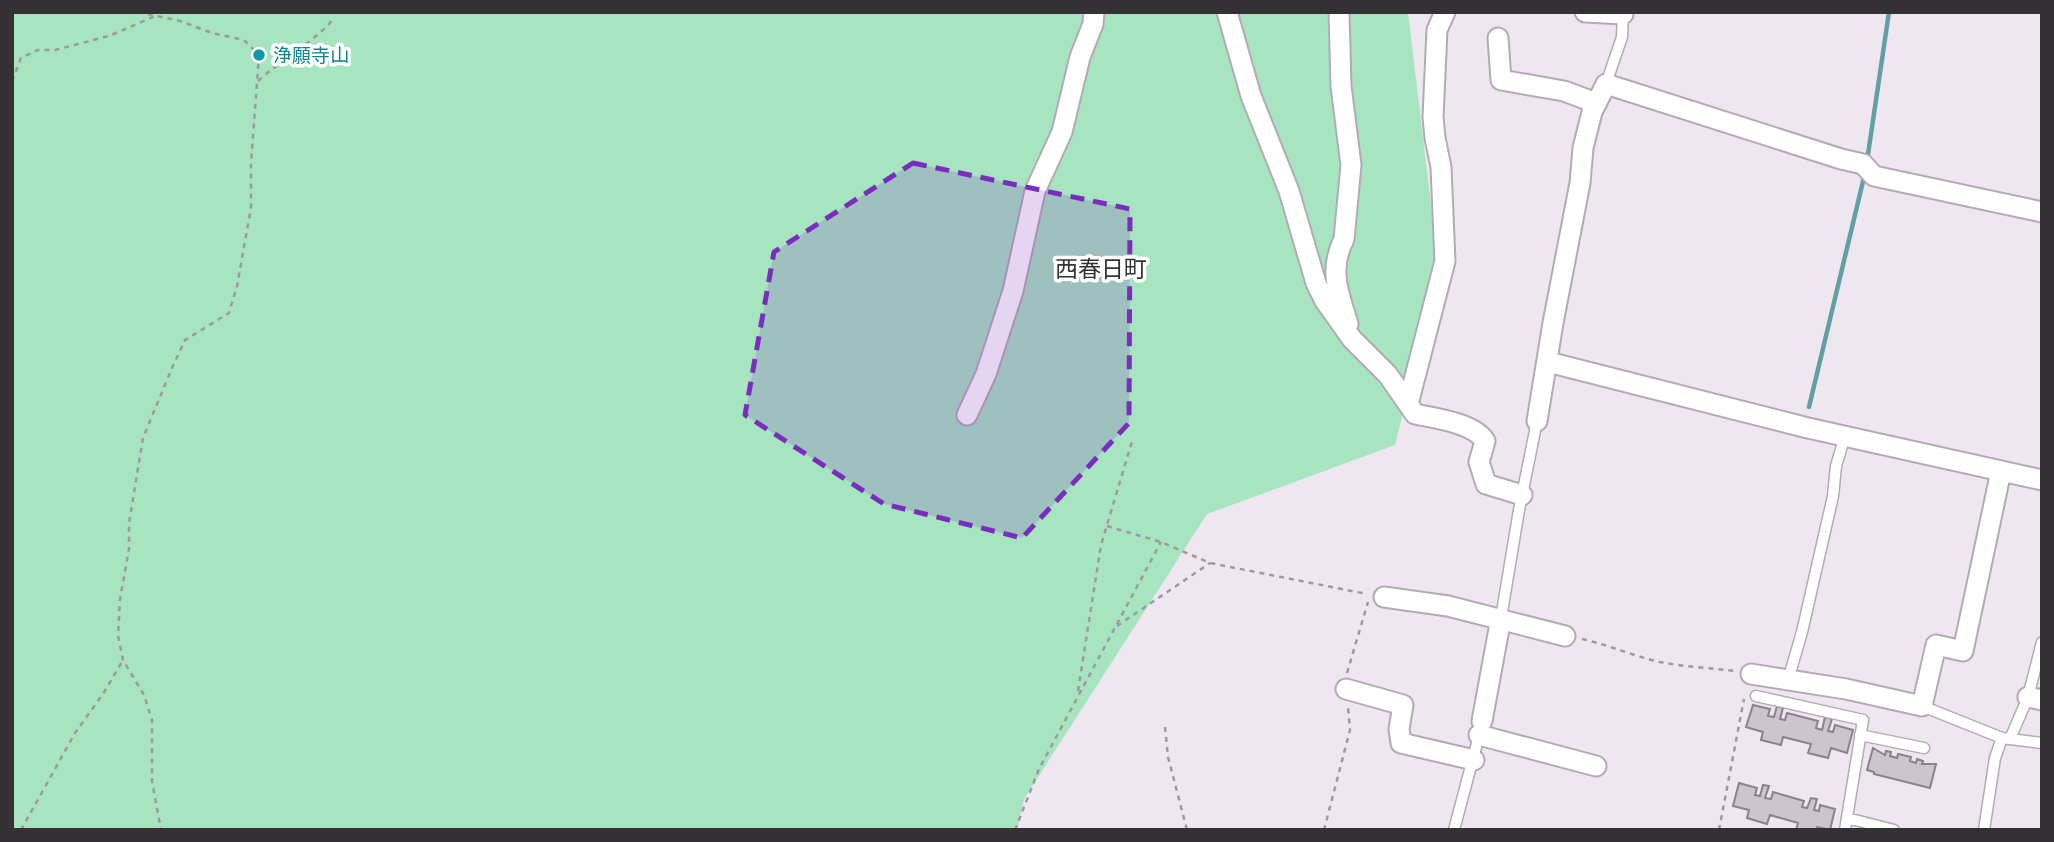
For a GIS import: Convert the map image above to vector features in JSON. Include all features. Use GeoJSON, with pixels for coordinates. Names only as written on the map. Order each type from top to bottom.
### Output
{"type":"FeatureCollection","features":[{"type":"Feature","properties":{"kind":"street"},"geometry":{"type":"LineString","coordinates":[[967,415],[986,374],[1013,291],[1035,191],[1062,132],[1080,57],[1093,24],[1094,12]]}},
{"type":"Feature","properties":{"kind":"street"},"geometry":{"type":"LineString","coordinates":[[1339,12],[1341,86],[1350,165],[1344,239],[1334,275],[1352,339]]}},
{"type":"Feature","properties":{"kind":"street"},"geometry":{"type":"LineString","coordinates":[[1408,404],[1445,261],[1441,167],[1433,117],[1437,30],[1445,12]]}},
{"type":"Feature","properties":{"kind":"street"},"geometry":{"type":"LineString","coordinates":[[1585,12],[1623,13]]}},
{"type":"Feature","properties":{"kind":"street"},"geometry":{"type":"LineString","coordinates":[[1229,17],[1251,96],[1289,191],[1316,283],[1325,301],[1352,339],[1388,375],[1415,414],[1449,421],[1480,433],[1485,440],[1479,461],[1486,484],[1522,495]]}},
{"type":"Feature","properties":{"kind":"street"},"geometry":{"type":"LineString","coordinates":[[1498,38],[1501,80],[1564,91],[1596,103]]}},
{"type":"Feature","properties":{"kind":"street"},"geometry":{"type":"LineString","coordinates":[[1537,421],[1580,183],[1583,148],[1596,103],[1606,84],[1863,164],[1874,177],[2042,212]]}},
{"type":"Feature","properties":{"kind":"street"},"geometry":{"type":"LineString","coordinates":[[1548,362],[1845,436],[2042,480]]}},
{"type":"Feature","properties":{"kind":"street"},"geometry":{"type":"LineString","coordinates":[[1751,674],[1846,689],[1922,706],[1936,645],[1963,652],[2001,471]]}},
{"type":"Feature","properties":{"kind":"street"},"geometry":{"type":"LineString","coordinates":[[1378,595],[1448,606],[1565,636]]}},
{"type":"Feature","properties":{"kind":"street"},"geometry":{"type":"LineString","coordinates":[[1501,618],[1481,728],[1559,764],[1596,766]]}},
{"type":"Feature","properties":{"kind":"street"},"geometry":{"type":"LineString","coordinates":[[1346,690],[1403,705],[1399,729],[1401,743],[1474,760]]}},
{"type":"Feature","properties":{"kind":"lane"},"geometry":{"type":"LineString","coordinates":[[1606,84],[1622,37],[1623,13]]}},
{"type":"Feature","properties":{"kind":"lane"},"geometry":{"type":"LineString","coordinates":[[1501,618],[1537,421]]}},
{"type":"Feature","properties":{"kind":"lane"},"geometry":{"type":"LineString","coordinates":[[1788,680],[1802,632],[1833,496],[1836,466],[1845,436]]}},
{"type":"Feature","properties":{"kind":"lane"},"geometry":{"type":"LineString","coordinates":[[1984,830],[1995,758],[2035,698],[2042,642]]}},
{"type":"Feature","properties":{"kind":"lane"},"geometry":{"type":"LineString","coordinates":[[1756,696],[1863,720],[1845,830]]}},
{"type":"Feature","properties":{"kind":"lane"},"geometry":{"type":"LineString","coordinates":[[1922,706],[2006,739],[2042,743]]}},
{"type":"Feature","properties":{"kind":"lane"},"geometry":{"type":"LineString","coordinates":[[1454,830],[1481,728]]}},
{"type":"Feature","properties":{"kind":"lane"},"geometry":{"type":"LineString","coordinates":[[1860,736],[1924,748]]}},
{"type":"Feature","properties":{"kind":"lane"},"geometry":{"type":"LineString","coordinates":[[1847,818],[1894,830]]}},
{"type":"Feature","properties":{"kind":"path"},"geometry":{"type":"LineString","coordinates":[[138,12],[244,40],[259,55],[251,164],[251,208],[237,286],[229,313],[184,340],[143,438],[129,523],[129,549],[120,599],[118,636],[122,660],[144,695],[152,720],[152,781],[162,830]]}},
{"type":"Feature","properties":{"kind":"path"},"geometry":{"type":"LineString","coordinates":[[12,81],[21,58],[37,50],[55,50],[109,36],[155,16]]}},
{"type":"Feature","properties":{"kind":"path"},"geometry":{"type":"LineString","coordinates":[[258,81],[274,66],[312,41],[335,17]]}},
{"type":"Feature","properties":{"kind":"path"},"geometry":{"type":"LineString","coordinates":[[1078,695],[1101,545],[1133,438]]}},
{"type":"Feature","properties":{"kind":"path"},"geometry":{"type":"LineString","coordinates":[[1107,526],[1161,542],[1210,563],[1378,595],[1354,648],[1345,683],[1350,730],[1324,830]]}},
{"type":"Feature","properties":{"kind":"path"},"geometry":{"type":"LineString","coordinates":[[1015,830],[1039,769],[1161,542]]}},
{"type":"Feature","properties":{"kind":"path"},"geometry":{"type":"LineString","coordinates":[[1116,627],[1210,563]]}},
{"type":"Feature","properties":{"kind":"path"},"geometry":{"type":"LineString","coordinates":[[1565,636],[1596,642],[1664,663],[1751,674],[1741,709],[1719,830]]}},
{"type":"Feature","properties":{"kind":"path"},"geometry":{"type":"LineString","coordinates":[[21,830],[75,733],[103,694],[122,660]]}},
{"type":"Feature","properties":{"kind":"path"},"geometry":{"type":"LineString","coordinates":[[1165,727],[1168,757],[1188,830]]}},
{"type":"Feature","properties":{"kind":"highlighted area"},"geometry":{"type":"Polygon","coordinates":[[[913,163],[1130,209],[1129,423],[1022,538],[884,504],[745,415],[774,252],[913,163]]]}},
{"type":"Feature","properties":{"kind":"green space"},"geometry":{"type":"Polygon","coordinates":[[[12,12],[1408,12],[1439,272],[1395,445],[1207,514],[1024,799],[1017,830],[12,830],[12,12]]]}},
{"type":"Feature","properties":{"kind":"building"},"geometry":{"type":"Polygon","coordinates":[[[1753,705],[1770,709],[1768,716],[1774,717],[1777,706],[1783,708],[1780,719],[1785,720],[1787,713],[1818,721],[1816,728],[1822,730],[1825,717],[1832,719],[1828,731],[1833,732],[1835,725],[1853,730],[1847,753],[1831,748],[1828,758],[1808,753],[1811,744],[1783,737],[1781,745],[1761,740],[1763,732],[1746,727],[1753,705]]]}},
{"type":"Feature","properties":{"kind":"building"},"geometry":{"type":"Polygon","coordinates":[[[1873,748],[1885,755],[1886,751],[1891,752],[1890,756],[1897,758],[1898,754],[1911,757],[1910,761],[1916,763],[1917,759],[1923,761],[1922,764],[1936,764],[1930,788],[1867,770],[1873,748]]]}},
{"type":"Feature","properties":{"kind":"building"},"geometry":{"type":"Polygon","coordinates":[[[1739,783],[1757,788],[1755,795],[1760,796],[1763,785],[1769,786],[1765,798],[1771,799],[1773,792],[1804,801],[1802,807],[1807,808],[1811,798],[1817,799],[1814,810],[1819,811],[1820,805],[1835,809],[1830,830],[1817,827],[1816,830],[1796,830],[1798,823],[1770,815],[1767,824],[1747,818],[1749,810],[1733,806],[1739,783]]]}},
{"type":"Feature","properties":{"kind":"waterway"},"geometry":{"type":"LineString","coordinates":[[1867,161],[1889,12]]}},
{"type":"Feature","properties":{"kind":"waterway"},"geometry":{"type":"LineString","coordinates":[[1809,407],[1865,173]]}},
{"type":"Feature","properties":{"kind":"place","name":"浄願寺山"},"geometry":{"type":"Point","coordinates":[259,55]}},
{"type":"Feature","properties":{"kind":"district","name":"西春日町"},"geometry":{"type":"Point","coordinates":[1101,269]}}]}
